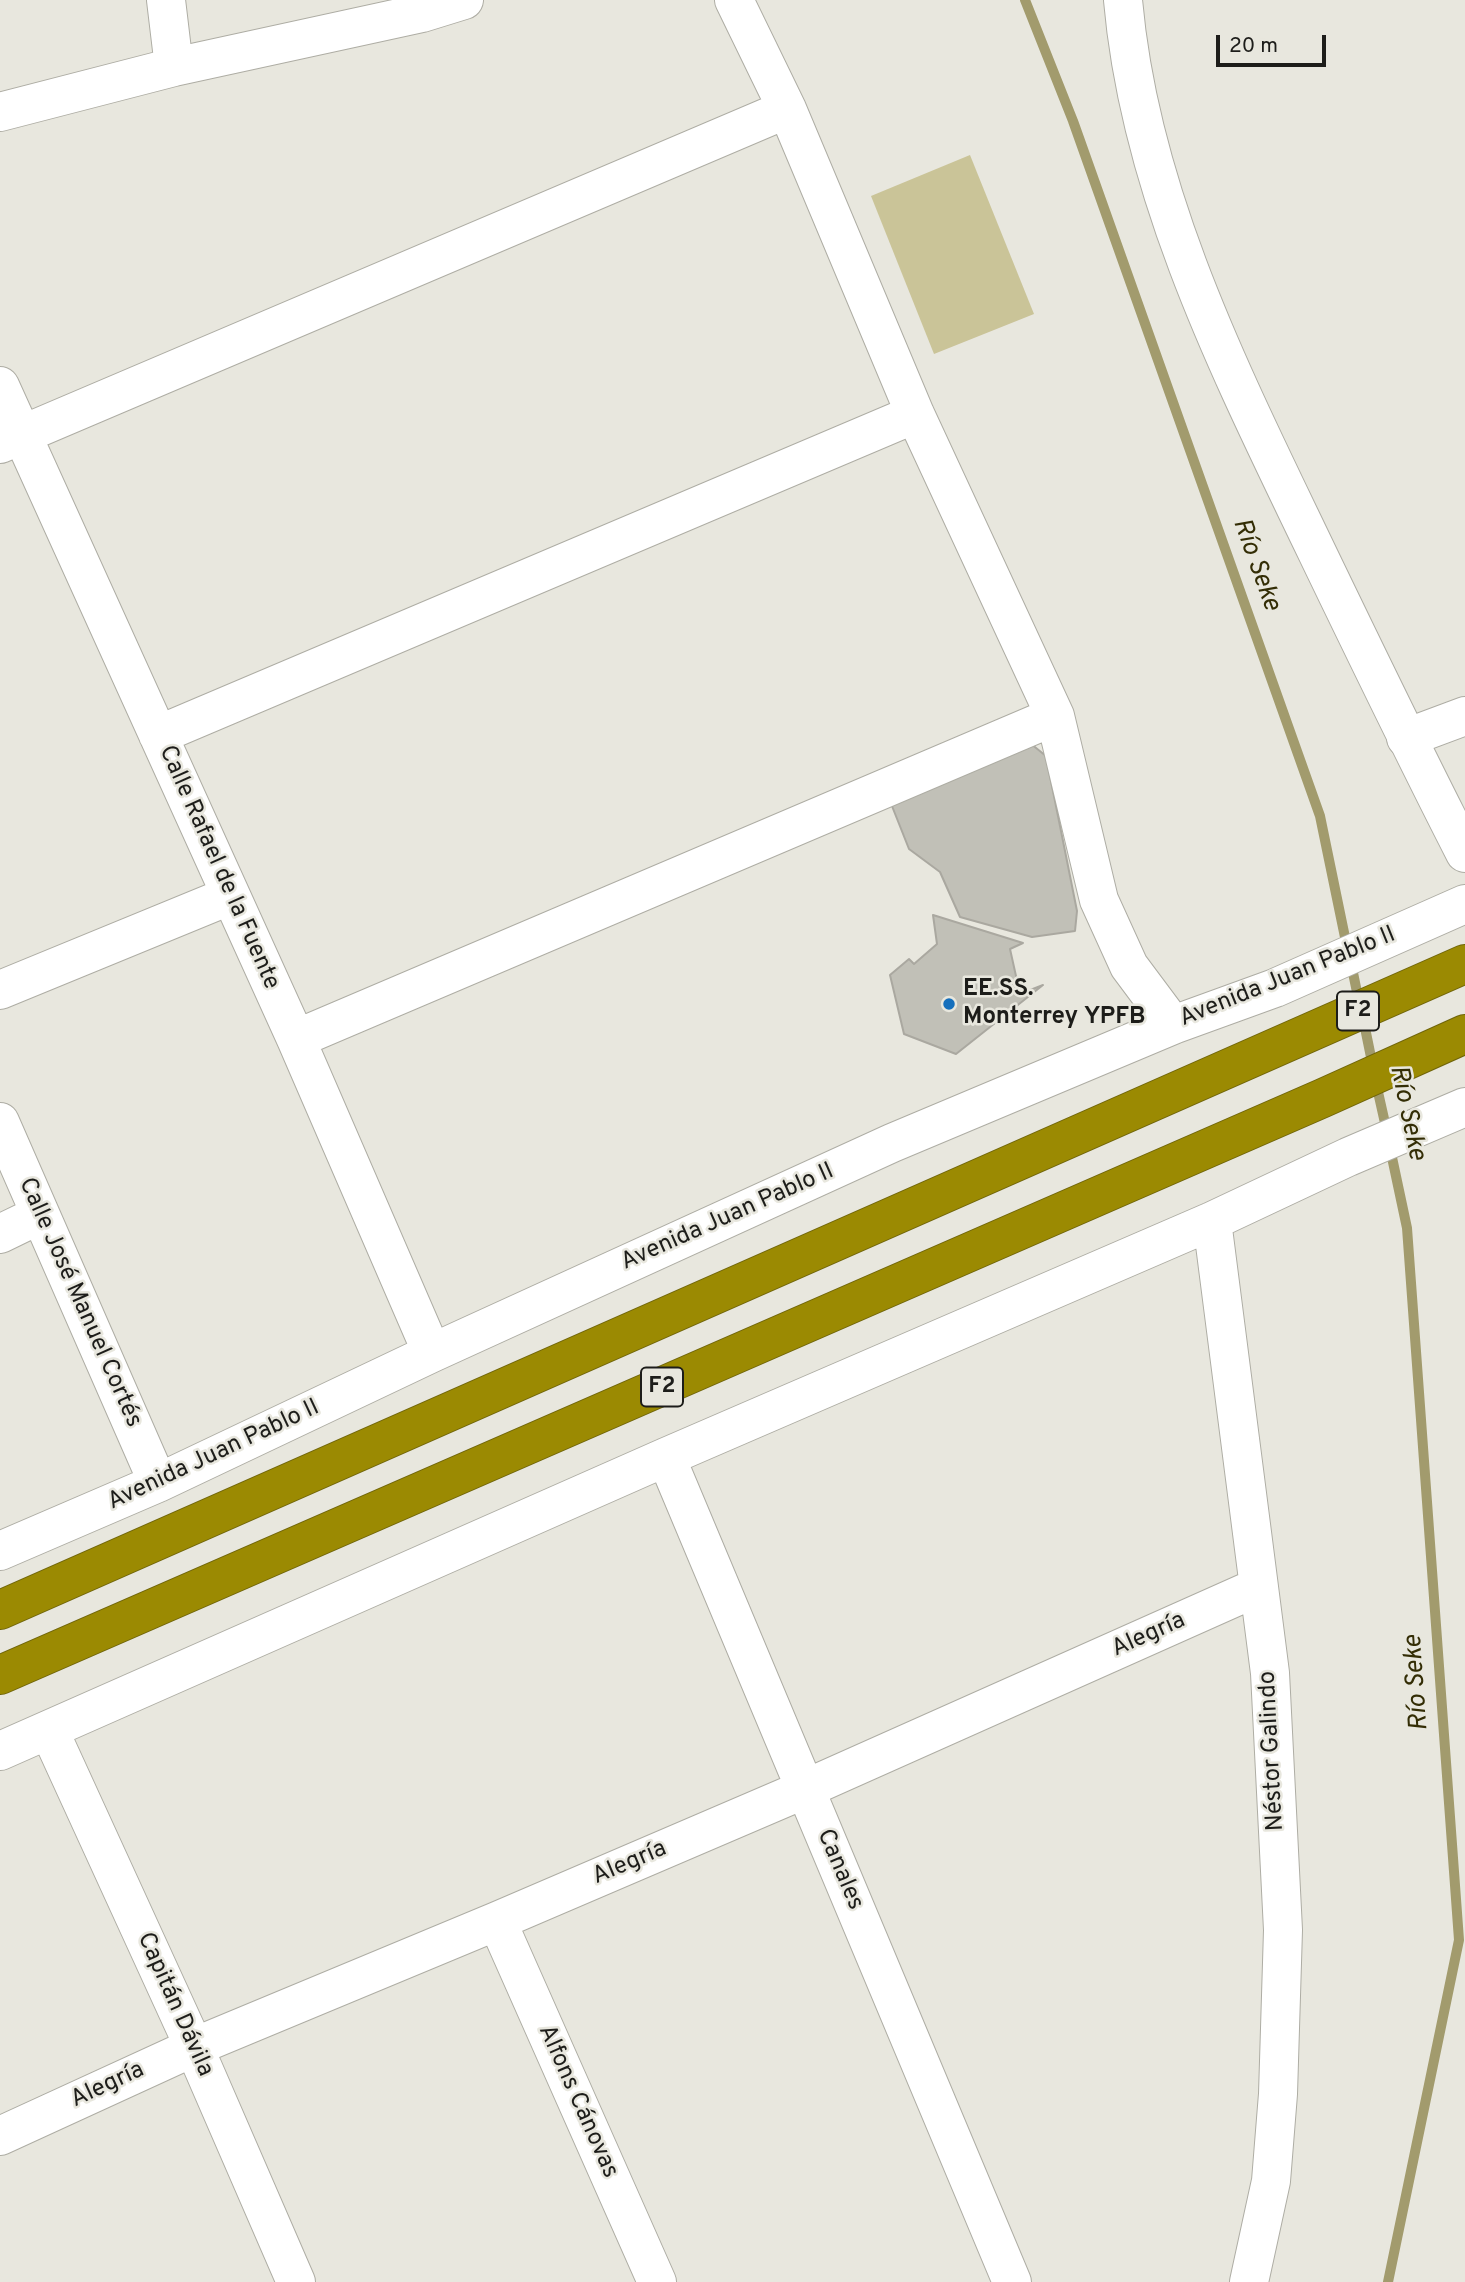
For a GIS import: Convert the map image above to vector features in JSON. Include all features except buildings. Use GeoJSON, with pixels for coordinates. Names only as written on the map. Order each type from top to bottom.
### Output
{"type":"FeatureCollection","features":[{"type":"Feature","properties":{"kind":"highway","name":"F2"},"geometry":{"type":"LineString","coordinates":[[0,1610],[1465,964]]}},
{"type":"Feature","properties":{"kind":"highway","name":"F2"},"geometry":{"type":"LineString","coordinates":[[0,1675],[1456,1038]]}},
{"type":"Feature","properties":{"kind":"street"},"geometry":{"type":"LineString","coordinates":[[166,0],[174,67]]}},
{"type":"Feature","properties":{"kind":"street"},"geometry":{"type":"LineString","coordinates":[[0,113],[174,67],[421,7],[464,0]]}},
{"type":"Feature","properties":{"kind":"street"},"geometry":{"type":"LineString","coordinates":[[734,0],[787,108],[915,414],[1055,716],[1099,900],[1129,966],[1173,1025]]}},
{"type":"Feature","properties":{"kind":"street"},"geometry":{"type":"LineString","coordinates":[[1123,0],[1127,50],[1159,186],[1227,366],[1465,853]]}},
{"type":"Feature","properties":{"kind":"street"},"geometry":{"type":"LineString","coordinates":[[10,440],[787,108]]}},
{"type":"Feature","properties":{"kind":"street","name":"Calle Rafael de la Fuente"},"geometry":{"type":"LineString","coordinates":[[0,386],[10,440],[158,735],[296,1039],[432,1353]]}},
{"type":"Feature","properties":{"kind":"street"},"geometry":{"type":"LineString","coordinates":[[158,735],[915,414]]}},
{"type":"Feature","properties":{"kind":"street"},"geometry":{"type":"LineString","coordinates":[[296,1039],[1055,716]]}},
{"type":"Feature","properties":{"kind":"street"},"geometry":{"type":"LineString","coordinates":[[1406,737],[1465,716]]}},
{"type":"Feature","properties":{"kind":"street"},"geometry":{"type":"LineString","coordinates":[[0,990],[229,896]]}},
{"type":"Feature","properties":{"kind":"street","name":"Avenida Juan Pablo II"},"geometry":{"type":"LineString","coordinates":[[0,1551],[158,1483],[432,1353],[892,1143],[1173,1025],[1275,988],[1465,904]]}},
{"type":"Feature","properties":{"kind":"street"},"geometry":{"type":"LineString","coordinates":[[0,1751],[666,1457],[1212,1221],[1348,1157],[1465,1107]]}},
{"type":"Feature","properties":{"kind":"street","name":"Calle José Manuel Cortés"},"geometry":{"type":"LineString","coordinates":[[0,1122],[158,1483]]}},
{"type":"Feature","properties":{"kind":"street"},"geometry":{"type":"LineString","coordinates":[[0,1234],[39,1215]]}},
{"type":"Feature","properties":{"kind":"street","name":"Néstor Galindo"},"geometry":{"type":"LineString","coordinates":[[1212,1221],[1270,1673],[1283,1930],[1278,2094],[1271,2181],[1249,2282]]}},
{"type":"Feature","properties":{"kind":"street","name":"Canales"},"geometry":{"type":"LineString","coordinates":[[666,1457],[1012,2282]]}},
{"type":"Feature","properties":{"kind":"street","name":"Alegría"},"geometry":{"type":"LineString","coordinates":[[0,2136],[194,2047],[498,1921],[805,1789],[1258,1587]]}},
{"type":"Feature","properties":{"kind":"street","name":"Capitán Dávila"},"geometry":{"type":"LineString","coordinates":[[49,1730],[194,2047],[296,2282]]}},
{"type":"Feature","properties":{"kind":"street","name":"Alfons Cánovas"},"geometry":{"type":"LineString","coordinates":[[498,1921],[657,2282]]}},
{"type":"Feature","properties":{"kind":"shaded area"},"geometry":{"type":"Polygon","coordinates":[[[970,155],[1034,314],[934,354],[871,196],[970,155]]]}},
{"type":"Feature","properties":{"kind":"waterway","name":"Río Seke"},"geometry":{"type":"LineString","coordinates":[[1025,0],[1073,121],[1320,816],[1347,947]]}},
{"type":"Feature","properties":{"kind":"waterway","name":"Río Seke"},"geometry":{"type":"LineString","coordinates":[[1351,963],[1359,1002]]}},
{"type":"Feature","properties":{"kind":"waterway","name":"Río Seke"},"geometry":{"type":"LineString","coordinates":[[1363,1018],[1373,1067]]}},
{"type":"Feature","properties":{"kind":"waterway","name":"Río Seke"},"geometry":{"type":"LineString","coordinates":[[1376,1083],[1387,1132]]}},
{"type":"Feature","properties":{"kind":"waterway","name":"Río Seke"},"geometry":{"type":"LineString","coordinates":[[1388,2282],[1459,1940],[1407,1228],[1390,1148]]}},
{"type":"Feature","properties":{"kind":"place","name":"EE.SS. Monterrey YPFB"},"geometry":{"type":"Point","coordinates":[949,1004]}}]}
